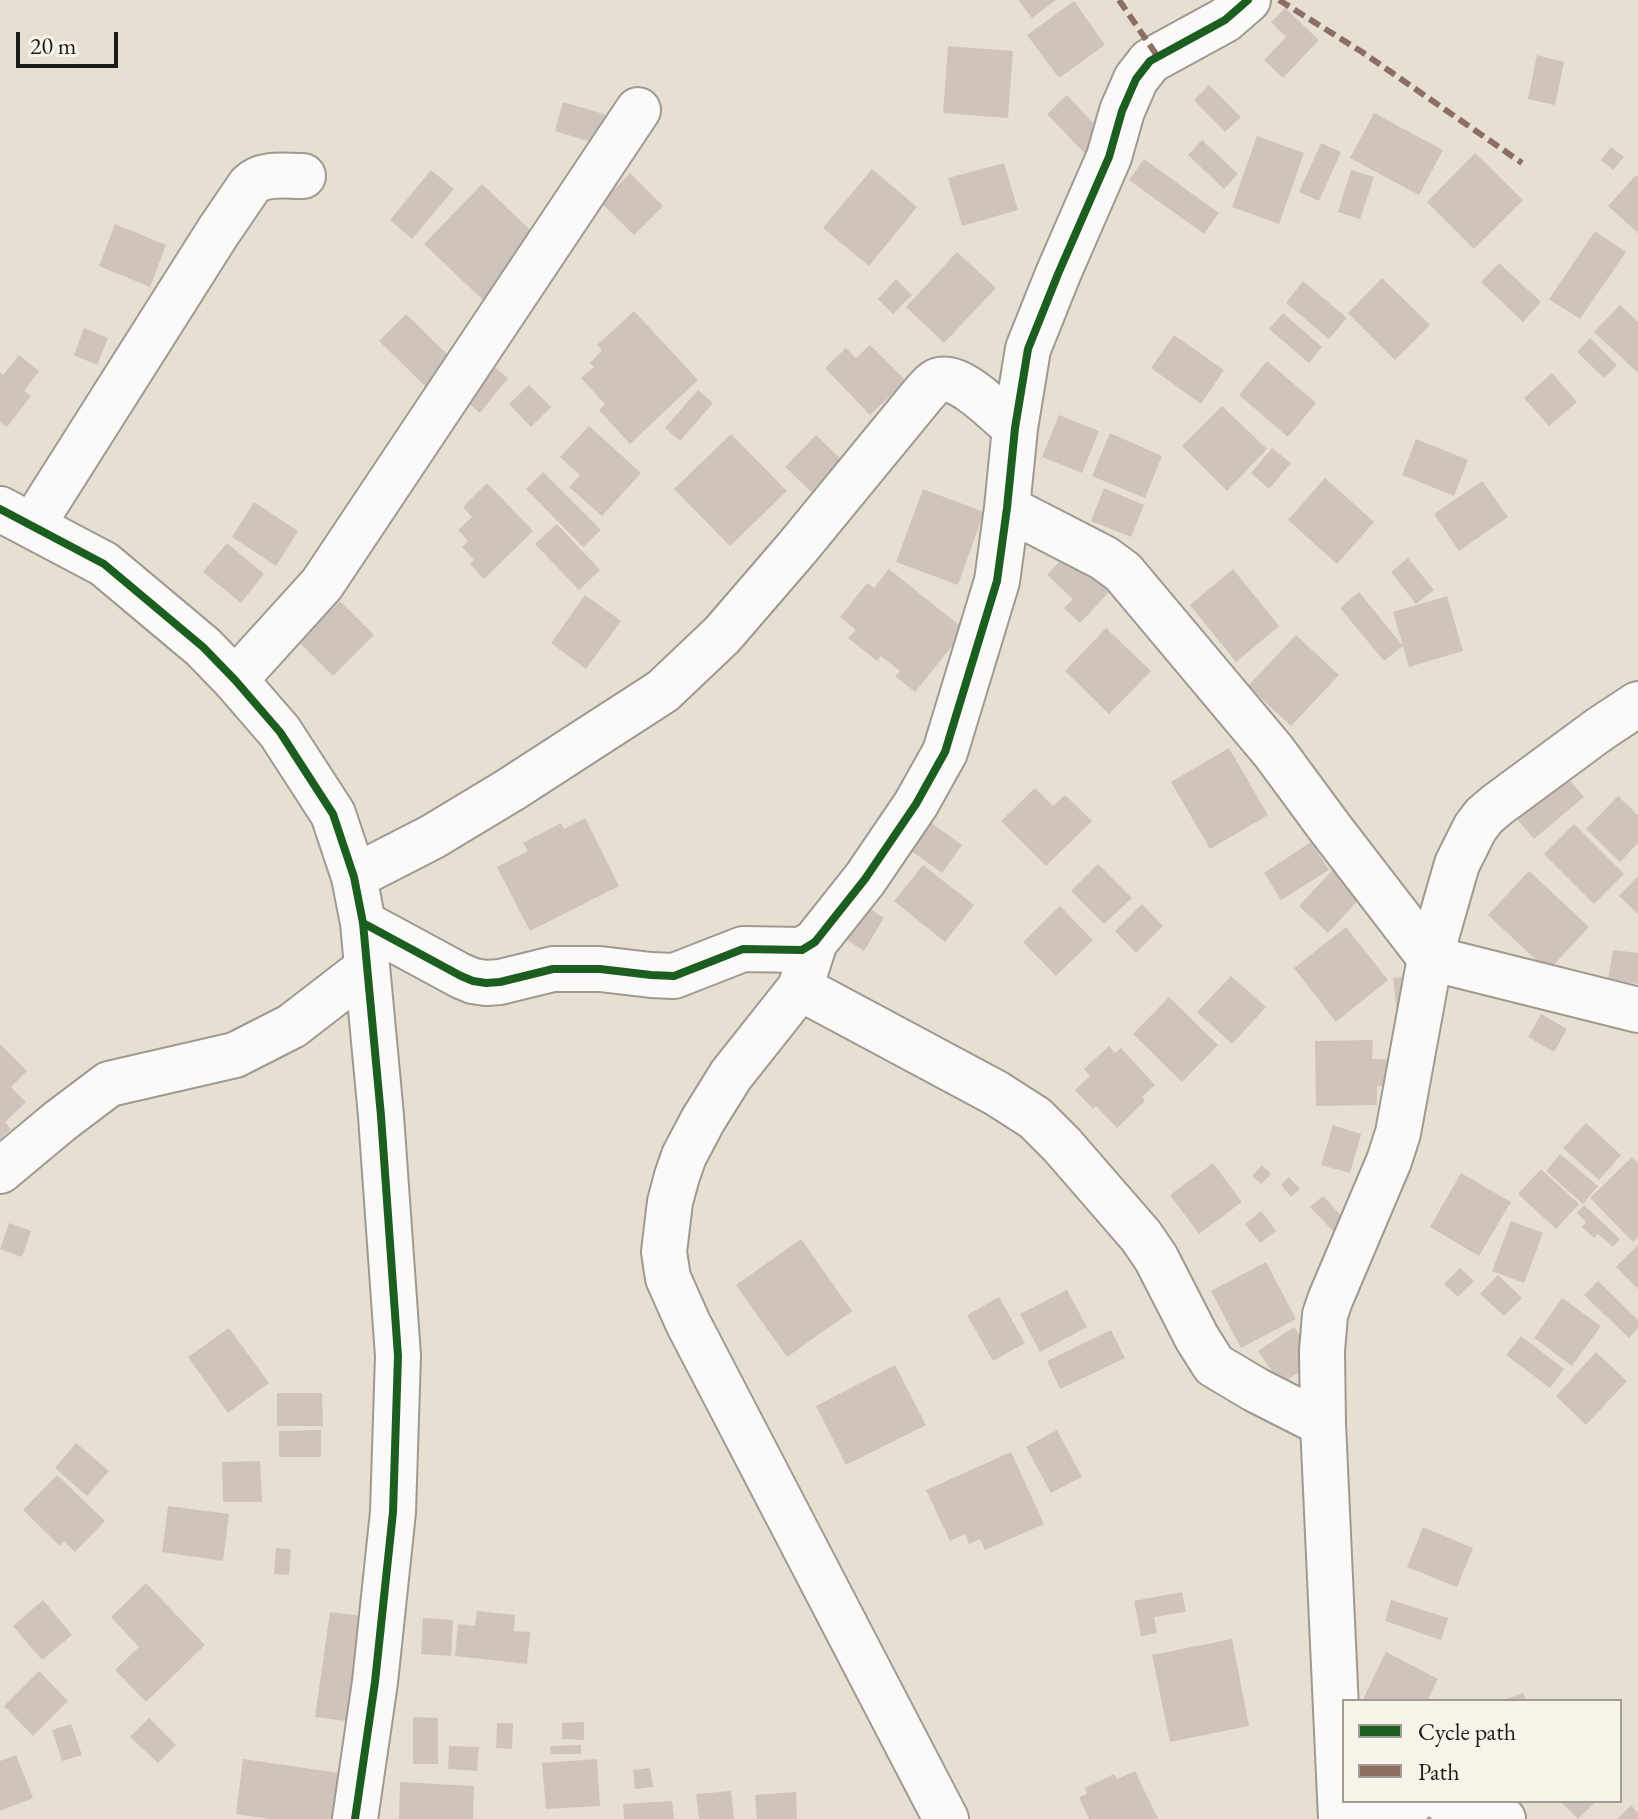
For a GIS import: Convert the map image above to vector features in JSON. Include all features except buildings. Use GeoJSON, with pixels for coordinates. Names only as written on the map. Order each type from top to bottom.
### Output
{"type":"FeatureCollection","features":[{"type":"Feature","properties":{"kind":"street"},"geometry":{"type":"LineString","coordinates":[[363,923],[461,976],[486,983],[553,969],[600,969],[674,976],[743,949],[802,950],[815,942],[865,879],[916,804],[945,752],[997,581],[1015,428],[1028,349],[1109,157],[1122,111],[1136,79],[1150,61],[1225,20],[1248,0]]}},
{"type":"Feature","properties":{"kind":"street"},"geometry":{"type":"LineString","coordinates":[[235,680],[322,584],[638,110]]}},
{"type":"Feature","properties":{"kind":"street"},"geometry":{"type":"LineString","coordinates":[[303,176],[264,176],[250,185],[16,517],[104,564],[203,647],[235,680],[280,732],[333,814],[354,877],[363,923],[381,1116],[398,1356],[393,1512],[375,1682],[355,1819]]}},
{"type":"Feature","properties":{"kind":"street"},"geometry":{"type":"LineString","coordinates":[[354,877],[432,837],[663,691],[722,635],[935,382],[955,381],[965,386],[1015,428]]}},
{"type":"Feature","properties":{"kind":"street"},"geometry":{"type":"LineString","coordinates":[[1007,508],[1104,558],[1123,572],[1274,752],[1430,958],[1638,1010]]}},
{"type":"Feature","properties":{"kind":"street"},"geometry":{"type":"LineString","coordinates":[[1405,1803],[1341,1819],[1323,1424],[1325,1315],[1398,1133],[1430,958],[1457,864],[1475,828],[1497,805],[1638,704]]}},
{"type":"Feature","properties":{"kind":"street"},"geometry":{"type":"LineString","coordinates":[[815,942],[800,988],[731,1075],[684,1156],[670,1202],[664,1252],[668,1278],[688,1323],[946,1819]]}},
{"type":"Feature","properties":{"kind":"street"},"geometry":{"type":"LineString","coordinates":[[0,1171],[109,1084],[235,1055],[292,1026],[367,968]]}},
{"type":"Feature","properties":{"kind":"street"},"geometry":{"type":"LineString","coordinates":[[800,988],[996,1093],[1035,1118],[1141,1236],[1214,1365],[1323,1424]]}},
{"type":"Feature","properties":{"kind":"street"},"geometry":{"type":"LineString","coordinates":[[1453,1803],[1486,1811],[1503,1819]]}},
{"type":"Feature","properties":{"kind":"marked path"},"geometry":{"type":"LineString","coordinates":[[1119,0],[1158,57]]}},
{"type":"Feature","properties":{"kind":"marked path"},"geometry":{"type":"LineString","coordinates":[[1279,0],[1362,52],[1522,163]]}},
{"type":"Feature","properties":{"kind":"cycle path"},"geometry":{"type":"LineString","coordinates":[[363,923],[461,976],[486,983],[553,969],[600,969],[674,976],[743,949],[802,950],[815,942],[865,879],[916,804],[945,752],[997,581],[1015,428],[1028,349],[1109,157],[1122,111],[1136,79],[1150,61],[1225,20],[1248,0]]}},
{"type":"Feature","properties":{"kind":"cycle path"},"geometry":{"type":"LineString","coordinates":[[0,509],[104,564],[203,647],[235,680],[280,732],[333,814],[354,877],[363,923],[381,1116],[398,1356],[393,1512],[375,1682],[355,1819]]}}]}
